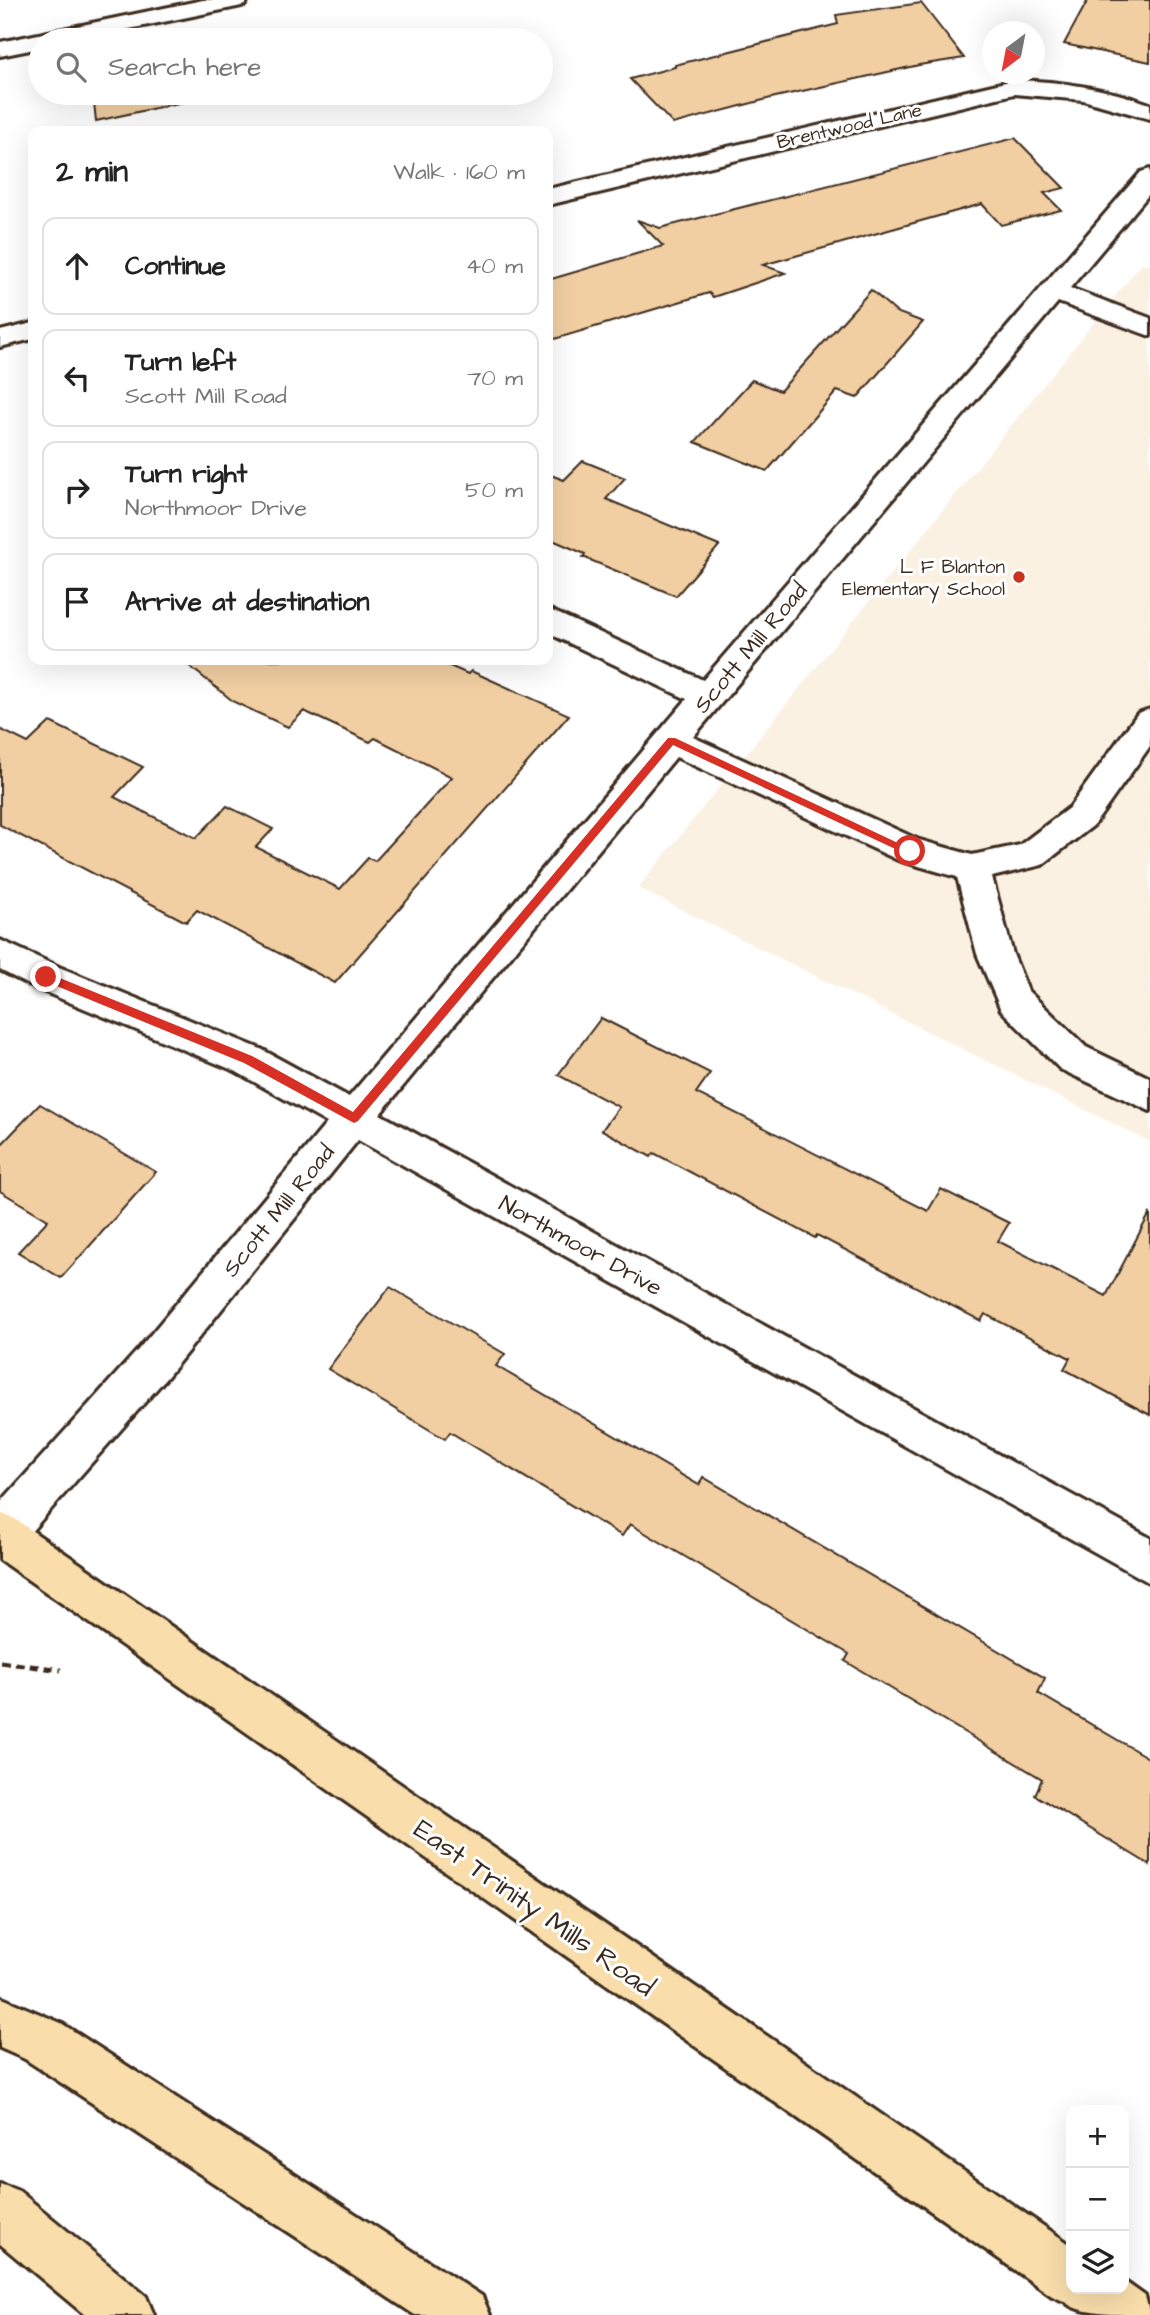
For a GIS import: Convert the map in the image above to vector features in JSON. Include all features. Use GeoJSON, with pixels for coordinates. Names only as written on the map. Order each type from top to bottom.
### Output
{"type":"FeatureCollection","features":[{"type":"Feature","properties":{"kind":"main road","name":"East Trinity Mills Road"},"geometry":{"type":"LineString","coordinates":[[0,1534],[1066,2274]]}},
{"type":"Feature","properties":{"kind":"main road"},"geometry":{"type":"LineString","coordinates":[[0,2022],[43,2041],[463,2315]]}},
{"type":"Feature","properties":{"kind":"main road"},"geometry":{"type":"LineString","coordinates":[[0,2210],[127,2315]]}},
{"type":"Feature","properties":{"kind":"main road"},"geometry":{"type":"LineString","coordinates":[[1095,2294],[1126,2315]]}},
{"type":"Feature","properties":{"kind":"street"},"geometry":{"type":"LineString","coordinates":[[100,28],[237,0]]}},
{"type":"Feature","properties":{"kind":"street"},"geometry":{"type":"LineString","coordinates":[[0,49],[28,43]]}},
{"type":"Feature","properties":{"kind":"street","name":"Brentwood Lane"},"geometry":{"type":"LineString","coordinates":[[553,196],[1014,88],[1062,88],[1123,102],[1150,112]]}},
{"type":"Feature","properties":{"kind":"street","name":"Scott Mill Road"},"geometry":{"type":"LineString","coordinates":[[0,1534],[152,1364],[354,1118],[708,696],[1150,177]]}},
{"type":"Feature","properties":{"kind":"street"},"geometry":{"type":"LineString","coordinates":[[1053,291],[1150,328]]}},
{"type":"Feature","properties":{"kind":"street"},"geometry":{"type":"LineString","coordinates":[[0,339],[28,332]]}},
{"type":"Feature","properties":{"kind":"street"},"geometry":{"type":"LineString","coordinates":[[553,622],[708,696]]}},
{"type":"Feature","properties":{"kind":"street"},"geometry":{"type":"LineString","coordinates":[[672,741],[910,851],[972,868],[1030,856],[1082,816],[1150,721]]}},
{"type":"Feature","properties":{"kind":"street"},"geometry":{"type":"LineString","coordinates":[[972,868],[995,954],[1014,1000],[1073,1058],[1150,1095]]}},
{"type":"Feature","properties":{"kind":"street","name":"Northmoor Drive"},"geometry":{"type":"LineString","coordinates":[[0,954],[46,977],[248,1060],[1150,1562]]}},
{"type":"Feature","properties":{"kind":"path"},"geometry":{"type":"LineString","coordinates":[[0,1662],[61,1670]]}},
{"type":"Feature","properties":{"kind":"shaded area","name":"L F Blanton Elementary School"},"geometry":{"type":"Polygon","coordinates":[[[1142,263],[1150,266],[1150,1142],[638,888],[1142,263]]]}},
{"type":"Feature","properties":{"kind":"building"},"geometry":{"type":"Polygon","coordinates":[[[1088,0],[1150,0],[1150,62],[1064,44],[1088,0]]]}},
{"type":"Feature","properties":{"kind":"building"},"geometry":{"type":"Polygon","coordinates":[[[921,3],[964,58],[919,65],[771,98],[673,124],[630,79],[838,24],[836,15],[921,3]]]}},
{"type":"Feature","properties":{"kind":"building"},"geometry":{"type":"Polygon","coordinates":[[[94,105],[169,105],[96,121],[94,105]]]}},
{"type":"Feature","properties":{"kind":"building"},"geometry":{"type":"Polygon","coordinates":[[[1015,138],[1064,188],[1044,193],[1061,210],[1001,225],[982,204],[763,265],[785,273],[713,297],[709,293],[553,340],[553,279],[663,246],[637,220],[660,228],[1015,138]]]}},
{"type":"Feature","properties":{"kind":"building"},"geometry":{"type":"Polygon","coordinates":[[[871,290],[896,312],[923,322],[857,398],[837,391],[767,471],[695,442],[752,380],[780,391],[871,290]]]}},
{"type":"Feature","properties":{"kind":"building"},"geometry":{"type":"Polygon","coordinates":[[[583,461],[625,478],[606,499],[719,546],[676,596],[583,557],[585,554],[553,540],[553,476],[564,480],[583,461]]]}},
{"type":"Feature","properties":{"kind":"building"},"geometry":{"type":"Polygon","coordinates":[[[188,665],[447,665],[468,674],[471,671],[569,715],[335,983],[197,910],[186,922],[0,825],[0,729],[28,743],[50,722],[143,767],[114,797],[196,838],[227,806],[273,829],[256,847],[340,889],[368,858],[375,861],[452,777],[375,738],[370,742],[304,711],[288,727],[234,702],[188,665]]]}},
{"type":"Feature","properties":{"kind":"building"},"geometry":{"type":"Polygon","coordinates":[[[601,1018],[710,1073],[696,1093],[928,1211],[941,1189],[1009,1223],[998,1241],[1106,1296],[1150,1213],[1150,1415],[1064,1369],[1070,1358],[985,1314],[981,1321],[817,1235],[815,1238],[654,1153],[651,1157],[602,1130],[619,1107],[558,1075],[601,1018]]]}},
{"type":"Feature","properties":{"kind":"building"},"geometry":{"type":"Polygon","coordinates":[[[40,1104],[156,1172],[61,1278],[18,1252],[48,1220],[0,1191],[0,1146],[40,1104]]]}},
{"type":"Feature","properties":{"kind":"building"},"geometry":{"type":"Polygon","coordinates":[[[390,1287],[505,1354],[496,1366],[699,1485],[703,1477],[1045,1678],[1038,1693],[1150,1759],[1150,1865],[1035,1795],[1042,1779],[845,1661],[849,1654],[630,1524],[622,1536],[450,1432],[445,1439],[328,1369],[390,1287]]]}},
{"type":"Feature","properties":{"kind":"place","name":"L F Blanton Elementary School"},"geometry":{"type":"Point","coordinates":[1019,577]}},
{"type":"Feature","properties":{"kind":"route"},"geometry":{"type":"LineString","coordinates":[[46,977],[248,1060],[354,1118],[672,741],[910,851]]}}]}
